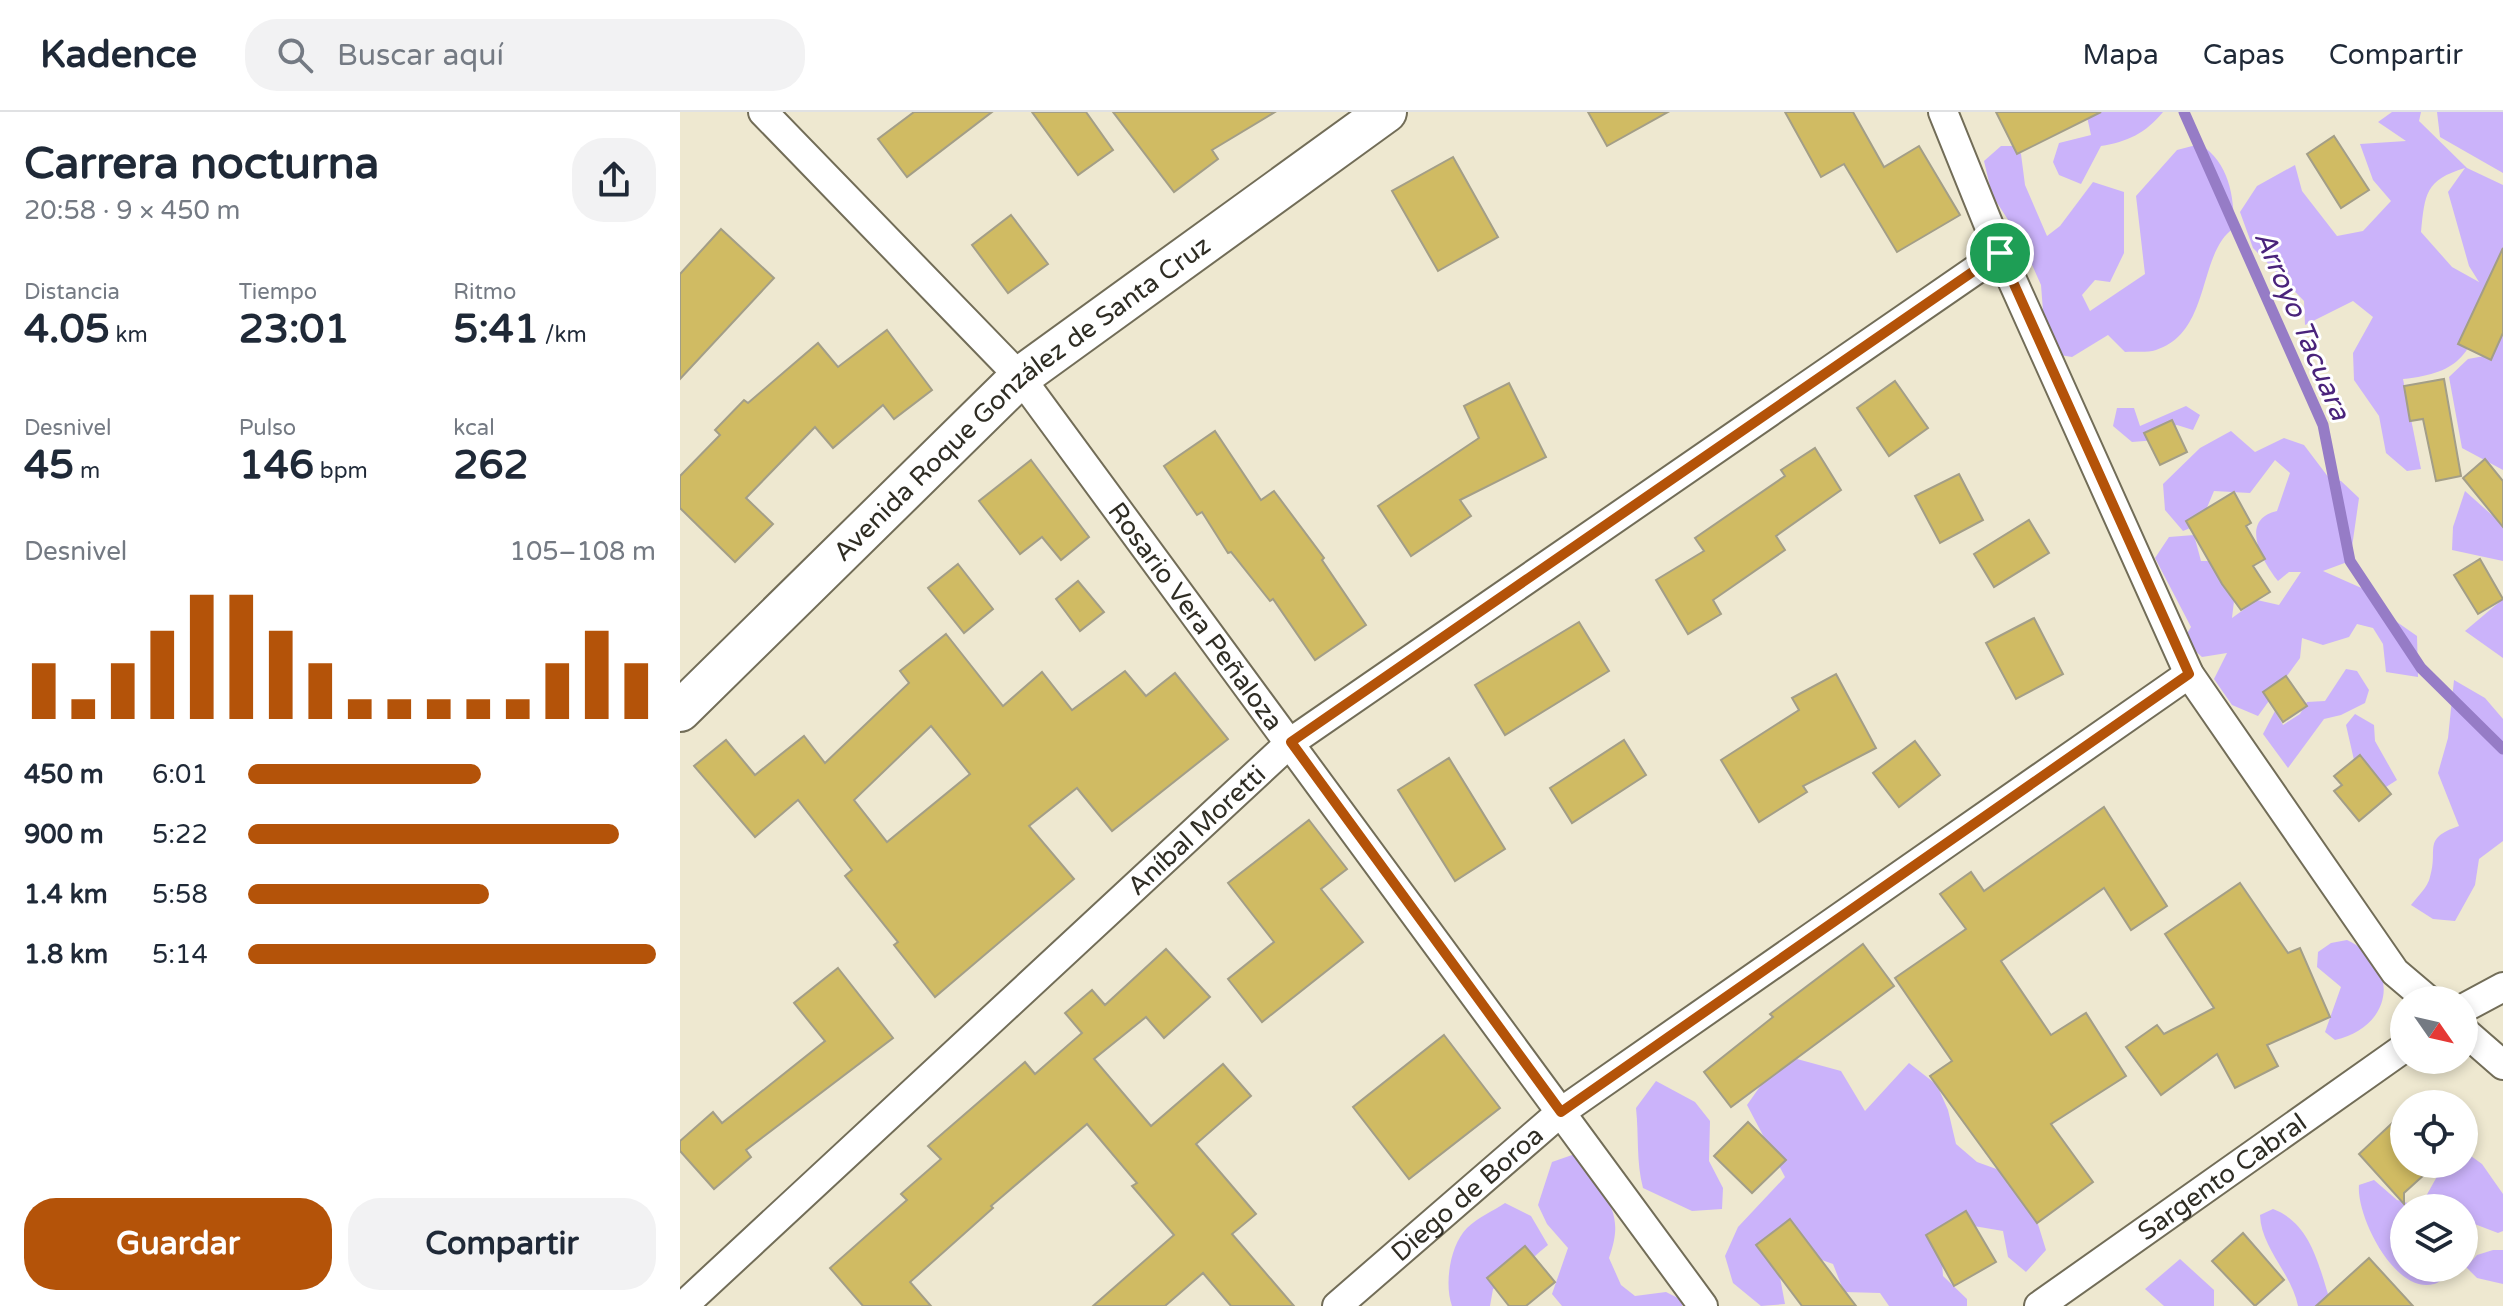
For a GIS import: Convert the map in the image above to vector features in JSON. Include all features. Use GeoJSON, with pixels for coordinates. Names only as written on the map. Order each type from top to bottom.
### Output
{"type":"FeatureCollection","features":[{"type":"Feature","properties":{"kind":"main road","name":"Avenida Roque González de Santa Cruz"},"geometry":{"type":"LineString","coordinates":[[680,711],[1020,377],[1386,112]]}},
{"type":"Feature","properties":{"kind":"street","name":"Rosario Vera Peñaloza"},"geometry":{"type":"LineString","coordinates":[[763,112],[1020,377],[1703,1306]]}},
{"type":"Feature","properties":{"kind":"street"},"geometry":{"type":"LineString","coordinates":[[1943,112],[2000,253],[2189,674],[2395,972],[2412,986]]}},
{"type":"Feature","properties":{"kind":"street","name":"Aníbal Moretti"},"geometry":{"type":"LineString","coordinates":[[683,1306],[1291,742],[2000,253]]}},
{"type":"Feature","properties":{"kind":"street","name":"Diego de Boroa"},"geometry":{"type":"LineString","coordinates":[[1337,1306],[1561,1112],[2189,674]]}},
{"type":"Feature","properties":{"kind":"street"},"geometry":{"type":"LineString","coordinates":[[2478,1000],[2503,987]]}},
{"type":"Feature","properties":{"kind":"street"},"geometry":{"type":"LineString","coordinates":[[2478,1043],[2503,1065]]}},
{"type":"Feature","properties":{"kind":"street","name":"Sargento Cabral"},"geometry":{"type":"LineString","coordinates":[[2039,1306],[2390,1058]]}},
{"type":"Feature","properties":{"kind":"shaded area"},"geometry":{"type":"Polygon","coordinates":[[[2086,112],[2163,112],[2150,126],[2135,135],[2101,146],[2081,184],[2059,175],[2053,162],[2059,143],[2091,135],[2086,112]]]}},
{"type":"Feature","properties":{"kind":"shaded area"},"geometry":{"type":"Polygon","coordinates":[[[2392,112],[2421,112],[2419,121],[2467,168],[2503,185],[2503,298],[2483,289],[2488,299],[2476,333],[2461,357],[2439,372],[2403,379],[2421,469],[2407,471],[2386,453],[2379,416],[2354,380],[2353,353],[2373,317],[2353,301],[2305,325],[2304,301],[2253,248],[2240,212],[2257,186],[2295,165],[2302,191],[2337,236],[2363,231],[2391,201],[2373,180],[2360,144],[2406,141],[2378,122],[2392,112]],[[2465,168],[2442,178],[2430,190],[2421,232],[2452,267],[2479,282],[2469,266],[2448,192],[2465,168]]]}},
{"type":"Feature","properties":{"kind":"shaded area"},"geometry":{"type":"Polygon","coordinates":[[[2437,112],[2503,112],[2503,173],[2440,137],[2437,112]]]}},
{"type":"Feature","properties":{"kind":"shaded area"},"geometry":{"type":"Polygon","coordinates":[[[2200,144],[2224,170],[2231,192],[2234,228],[2222,240],[2214,255],[2196,310],[2187,327],[2174,341],[2152,351],[2125,352],[2108,335],[2072,357],[2060,355],[2044,324],[2041,285],[2021,240],[1992,195],[1984,161],[2001,146],[2014,146],[2021,154],[2025,185],[2047,236],[2060,226],[2093,182],[2124,192],[2124,253],[2110,282],[2095,280],[2082,295],[2090,311],[2145,274],[2136,196],[2177,150],[2200,144]]]}},
{"type":"Feature","properties":{"kind":"shaded area"},"geometry":{"type":"Polygon","coordinates":[[[2503,330],[2503,470],[2462,448],[2449,377],[2468,359],[2490,355],[2503,330]]]}},
{"type":"Feature","properties":{"kind":"shaded area"},"geometry":{"type":"Polygon","coordinates":[[[2186,406],[2200,415],[2193,430],[2177,425],[2161,429],[2157,440],[2132,442],[2113,426],[2117,408],[2134,408],[2140,426],[2186,406]]]}},
{"type":"Feature","properties":{"kind":"shaded area"},"geometry":{"type":"Polygon","coordinates":[[[2231,431],[2255,452],[2284,438],[2304,445],[2329,478],[2341,481],[2359,498],[2350,561],[2323,571],[2366,590],[2384,613],[2417,636],[2418,677],[2386,672],[2383,644],[2373,628],[2357,624],[2349,637],[2323,645],[2302,638],[2300,658],[2258,716],[2232,705],[2214,679],[2227,653],[2202,657],[2183,640],[2191,627],[2155,558],[2169,537],[2194,535],[2201,561],[2211,561],[2234,601],[2232,618],[2257,600],[2279,605],[2301,572],[2289,572],[2278,581],[2257,542],[2259,523],[2265,516],[2277,511],[2290,473],[2275,460],[2250,493],[2214,491],[2200,524],[2183,531],[2165,510],[2163,484],[2200,448],[2231,431]]]}},
{"type":"Feature","properties":{"kind":"shaded area"},"geometry":{"type":"Polygon","coordinates":[[[2465,491],[2503,525],[2503,561],[2452,550],[2453,527],[2465,491]]]}},
{"type":"Feature","properties":{"kind":"shaded area"},"geometry":{"type":"Polygon","coordinates":[[[2503,599],[2503,658],[2465,631],[2503,599]]]}},
{"type":"Feature","properties":{"kind":"shaded area"},"geometry":{"type":"Polygon","coordinates":[[[2346,669],[2357,671],[2369,690],[2365,703],[2341,715],[2324,719],[2288,768],[2263,734],[2275,711],[2283,725],[2300,714],[2307,702],[2325,701],[2346,669]]]}},
{"type":"Feature","properties":{"kind":"shaded area"},"geometry":{"type":"Polygon","coordinates":[[[2454,680],[2485,698],[2503,719],[2503,841],[2479,859],[2475,885],[2455,921],[2433,919],[2411,905],[2429,881],[2435,840],[2459,826],[2438,773],[2448,738],[2454,680]]]}},
{"type":"Feature","properties":{"kind":"shaded area"},"geometry":{"type":"Polygon","coordinates":[[[2355,714],[2374,725],[2375,741],[2397,780],[2386,787],[2354,760],[2346,725],[2355,714]]]}},
{"type":"Feature","properties":{"kind":"shaded area"},"geometry":{"type":"Polygon","coordinates":[[[2347,940],[2365,951],[2376,965],[2383,980],[2383,995],[2379,1010],[2369,1023],[2335,1040],[2325,1032],[2341,987],[2317,967],[2318,952],[2331,943],[2347,940]]]}},
{"type":"Feature","properties":{"kind":"shaded area"},"geometry":{"type":"Polygon","coordinates":[[[1797,1059],[1841,1071],[1865,1111],[1909,1063],[1937,1085],[1948,1110],[1956,1144],[1977,1162],[2002,1171],[2037,1221],[2046,1250],[2026,1272],[2008,1257],[2003,1231],[1962,1224],[1941,1247],[1943,1276],[1967,1299],[1967,1306],[1889,1306],[1880,1293],[1844,1292],[1833,1264],[1797,1251],[1779,1272],[1785,1304],[1761,1306],[1733,1283],[1725,1256],[1738,1227],[1785,1177],[1747,1105],[1773,1068],[1797,1059]]]}},
{"type":"Feature","properties":{"kind":"shaded area"},"geometry":{"type":"Polygon","coordinates":[[[1656,1081],[1695,1102],[1710,1121],[1709,1161],[1723,1188],[1722,1209],[1692,1211],[1643,1188],[1638,1159],[1636,1108],[1656,1081]]]}},
{"type":"Feature","properties":{"kind":"shaded area"},"geometry":{"type":"Polygon","coordinates":[[[1575,1154],[1613,1213],[1614,1240],[1609,1258],[1621,1285],[1635,1296],[1666,1292],[1684,1301],[1682,1306],[1562,1306],[1552,1294],[1568,1248],[1547,1224],[1538,1205],[1552,1162],[1575,1154]]]}},
{"type":"Feature","properties":{"kind":"shaded area"},"geometry":{"type":"Polygon","coordinates":[[[2478,1161],[2503,1194],[2503,1231],[2498,1233],[2478,1225],[2478,1194],[2427,1194],[2436,1178],[2478,1178],[2478,1161]]]}},
{"type":"Feature","properties":{"kind":"shaded area"},"geometry":{"type":"Polygon","coordinates":[[[2374,1180],[2390,1194],[2390,1263],[2371,1233],[2360,1199],[2359,1185],[2374,1180]]]}},
{"type":"Feature","properties":{"kind":"shaded area"},"geometry":{"type":"Polygon","coordinates":[[[1505,1203],[1531,1216],[1548,1245],[1493,1289],[1490,1306],[1452,1306],[1449,1276],[1456,1244],[1471,1224],[1505,1203]]]}},
{"type":"Feature","properties":{"kind":"shaded area"},"geometry":{"type":"Polygon","coordinates":[[[2273,1209],[2297,1225],[2306,1237],[2332,1306],[2298,1306],[2262,1227],[2260,1215],[2273,1209]]]}},
{"type":"Feature","properties":{"kind":"shaded area"},"geometry":{"type":"Polygon","coordinates":[[[2503,1250],[2503,1284],[2478,1278],[2478,1255],[2503,1250]]]}},
{"type":"Feature","properties":{"kind":"shaded area"},"geometry":{"type":"Polygon","coordinates":[[[2180,1259],[2214,1290],[2214,1306],[2164,1306],[2145,1289],[2180,1259]]]}},
{"type":"Feature","properties":{"kind":"building"},"geometry":{"type":"Polygon","coordinates":[[[914,112],[992,112],[907,177],[878,139],[914,112]]]}},
{"type":"Feature","properties":{"kind":"building"},"geometry":{"type":"Polygon","coordinates":[[[1032,112],[1086,112],[1113,150],[1078,175],[1032,112]]]}},
{"type":"Feature","properties":{"kind":"building"},"geometry":{"type":"Polygon","coordinates":[[[1113,112],[1275,112],[1212,150],[1218,159],[1174,192],[1113,112]]]}},
{"type":"Feature","properties":{"kind":"building"},"geometry":{"type":"Polygon","coordinates":[[[1588,112],[1668,112],[1607,146],[1588,112]]]}},
{"type":"Feature","properties":{"kind":"building"},"geometry":{"type":"Polygon","coordinates":[[[1785,112],[1853,112],[1884,167],[1919,146],[1960,215],[1897,252],[1844,164],[1821,177],[1785,112]]]}},
{"type":"Feature","properties":{"kind":"building"},"geometry":{"type":"Polygon","coordinates":[[[1996,112],[2101,112],[2017,154],[1996,112]]]}},
{"type":"Feature","properties":{"kind":"building"},"geometry":{"type":"Polygon","coordinates":[[[2334,136],[2369,190],[2341,208],[2307,154],[2334,136]]]}},
{"type":"Feature","properties":{"kind":"building"},"geometry":{"type":"Polygon","coordinates":[[[1453,157],[1498,237],[1438,271],[1392,191],[1453,157]]]}},
{"type":"Feature","properties":{"kind":"building"},"geometry":{"type":"Polygon","coordinates":[[[1011,215],[1048,264],[1008,293],[972,245],[1011,215]]]}},
{"type":"Feature","properties":{"kind":"building"},"geometry":{"type":"Polygon","coordinates":[[[721,229],[774,278],[680,379],[680,274],[721,229]]]}},
{"type":"Feature","properties":{"kind":"building"},"geometry":{"type":"Polygon","coordinates":[[[2503,248],[2503,333],[2491,360],[2458,344],[2503,248]]]}},
{"type":"Feature","properties":{"kind":"building"},"geometry":{"type":"Polygon","coordinates":[[[887,330],[932,390],[894,419],[883,405],[833,448],[815,427],[746,498],[773,524],[735,562],[680,508],[680,476],[720,435],[715,430],[744,400],[748,403],[818,343],[838,367],[887,330]]]}},
{"type":"Feature","properties":{"kind":"building"},"geometry":{"type":"Polygon","coordinates":[[[2444,379],[2461,476],[2436,481],[2423,419],[2410,421],[2404,386],[2444,379]]]}},
{"type":"Feature","properties":{"kind":"building"},"geometry":{"type":"Polygon","coordinates":[[[1895,381],[1928,428],[1889,456],[1857,408],[1895,381]]]}},
{"type":"Feature","properties":{"kind":"building"},"geometry":{"type":"Polygon","coordinates":[[[1509,383],[1546,457],[1460,500],[1471,516],[1411,556],[1378,506],[1479,438],[1464,406],[1509,383]]]}},
{"type":"Feature","properties":{"kind":"building"},"geometry":{"type":"Polygon","coordinates":[[[2172,420],[2187,452],[2160,465],[2144,433],[2172,420]]]}},
{"type":"Feature","properties":{"kind":"building"},"geometry":{"type":"Polygon","coordinates":[[[1215,431],[1261,500],[1274,491],[1324,558],[1322,560],[1366,625],[1315,660],[1273,599],[1270,601],[1231,552],[1228,553],[1202,512],[1197,515],[1164,466],[1215,431]]]}},
{"type":"Feature","properties":{"kind":"building"},"geometry":{"type":"Polygon","coordinates":[[[1815,448],[1841,490],[1776,536],[1785,550],[1713,600],[1721,614],[1688,634],[1656,580],[1704,551],[1695,538],[1785,476],[1781,470],[1815,448]]]}},
{"type":"Feature","properties":{"kind":"building"},"geometry":{"type":"Polygon","coordinates":[[[2485,459],[2503,481],[2503,527],[2463,478],[2485,459]]]}},
{"type":"Feature","properties":{"kind":"building"},"geometry":{"type":"Polygon","coordinates":[[[1031,460],[1089,537],[1061,560],[1042,537],[1020,554],[979,501],[1031,460]]]}},
{"type":"Feature","properties":{"kind":"building"},"geometry":{"type":"Polygon","coordinates":[[[1959,474],[1983,520],[1940,543],[1915,496],[1959,474]]]}},
{"type":"Feature","properties":{"kind":"building"},"geometry":{"type":"Polygon","coordinates":[[[2234,492],[2251,523],[2246,526],[2265,559],[2253,566],[2270,592],[2241,610],[2222,584],[2186,521],[2234,492]]]}},
{"type":"Feature","properties":{"kind":"building"},"geometry":{"type":"Polygon","coordinates":[[[2029,520],[2049,553],[1994,587],[1974,554],[2029,520]]]}},
{"type":"Feature","properties":{"kind":"building"},"geometry":{"type":"Polygon","coordinates":[[[2480,559],[2503,599],[2478,614],[2454,575],[2480,559]]]}},
{"type":"Feature","properties":{"kind":"building"},"geometry":{"type":"Polygon","coordinates":[[[958,564],[993,609],[964,633],[928,588],[958,564]]]}},
{"type":"Feature","properties":{"kind":"building"},"geometry":{"type":"Polygon","coordinates":[[[1078,581],[1104,612],[1080,631],[1056,599],[1078,581]]]}},
{"type":"Feature","properties":{"kind":"building"},"geometry":{"type":"Polygon","coordinates":[[[2034,618],[2063,674],[2016,699],[1986,643],[2034,618]]]}},
{"type":"Feature","properties":{"kind":"building"},"geometry":{"type":"Polygon","coordinates":[[[1579,622],[1609,671],[1505,735],[1475,685],[1579,622]]]}},
{"type":"Feature","properties":{"kind":"building"},"geometry":{"type":"Polygon","coordinates":[[[946,634],[1003,706],[1042,672],[1072,710],[1125,671],[1146,696],[1175,673],[1228,739],[1112,831],[1077,788],[1029,826],[1074,879],[935,997],[894,945],[898,942],[845,876],[852,870],[798,800],[755,837],[694,766],[726,740],[755,775],[804,736],[825,763],[909,683],[900,671],[946,634]],[[931,726],[854,800],[887,842],[970,774],[931,726]]]}},
{"type":"Feature","properties":{"kind":"building"},"geometry":{"type":"Polygon","coordinates":[[[1836,674],[1876,748],[1803,786],[1807,792],[1759,822],[1721,760],[1799,710],[1792,698],[1836,674]]]}},
{"type":"Feature","properties":{"kind":"building"},"geometry":{"type":"Polygon","coordinates":[[[2286,676],[2307,706],[2283,722],[2263,692],[2286,676]]]}},
{"type":"Feature","properties":{"kind":"building"},"geometry":{"type":"Polygon","coordinates":[[[1624,740],[1646,775],[1572,823],[1550,788],[1624,740]]]}},
{"type":"Feature","properties":{"kind":"building"},"geometry":{"type":"Polygon","coordinates":[[[1915,741],[1940,775],[1899,807],[1873,773],[1915,741]]]}},
{"type":"Feature","properties":{"kind":"building"},"geometry":{"type":"Polygon","coordinates":[[[2360,755],[2391,794],[2359,821],[2334,791],[2342,785],[2334,776],[2360,755]]]}},
{"type":"Feature","properties":{"kind":"building"},"geometry":{"type":"Polygon","coordinates":[[[1449,758],[1505,849],[1455,881],[1398,790],[1449,758]]]}},
{"type":"Feature","properties":{"kind":"building"},"geometry":{"type":"Polygon","coordinates":[[[2104,807],[2167,906],[2131,930],[2104,888],[2001,961],[2051,1035],[2086,1013],[2126,1076],[2051,1124],[2093,1182],[2037,1223],[1930,1076],[1952,1061],[1895,978],[1966,929],[1940,894],[1971,872],[1984,891],[2104,807]]]}},
{"type":"Feature","properties":{"kind":"building"},"geometry":{"type":"Polygon","coordinates":[[[1309,820],[1347,869],[1321,889],[1363,942],[1262,1022],[1228,979],[1274,942],[1228,883],[1309,820]]]}},
{"type":"Feature","properties":{"kind":"building"},"geometry":{"type":"Polygon","coordinates":[[[2240,883],[2288,953],[2300,948],[2330,1017],[2267,1045],[2278,1066],[2235,1088],[2217,1054],[2161,1095],[2126,1047],[2157,1025],[2164,1034],[2214,1008],[2165,934],[2240,883]]]}},
{"type":"Feature","properties":{"kind":"building"},"geometry":{"type":"Polygon","coordinates":[[[1863,944],[1894,986],[1731,1107],[1704,1072],[1773,1017],[1770,1014],[1863,944]]]}},
{"type":"Feature","properties":{"kind":"building"},"geometry":{"type":"Polygon","coordinates":[[[1166,949],[1210,997],[1164,1038],[1146,1017],[1094,1059],[1151,1126],[1223,1064],[1251,1096],[1196,1144],[1256,1214],[1232,1234],[1294,1306],[1231,1306],[1203,1273],[1165,1306],[1093,1306],[1174,1235],[1132,1186],[1137,1183],[1087,1124],[991,1206],[993,1208],[910,1282],[931,1306],[863,1306],[830,1268],[907,1200],[901,1194],[941,1159],[928,1146],[1025,1062],[1035,1074],[1082,1033],[1065,1013],[1092,990],[1105,1005],[1166,949]]]}},
{"type":"Feature","properties":{"kind":"building"},"geometry":{"type":"Polygon","coordinates":[[[838,968],[893,1038],[746,1150],[751,1157],[714,1189],[680,1151],[680,1141],[713,1112],[722,1123],[825,1041],[794,1003],[838,968]]]}},
{"type":"Feature","properties":{"kind":"building"},"geometry":{"type":"Polygon","coordinates":[[[1444,1035],[1500,1108],[1409,1179],[1353,1107],[1444,1035]]]}},
{"type":"Feature","properties":{"kind":"building"},"geometry":{"type":"Polygon","coordinates":[[[1748,1122],[1786,1160],[1752,1193],[1714,1156],[1748,1122]]]}},
{"type":"Feature","properties":{"kind":"building"},"geometry":{"type":"Polygon","coordinates":[[[2390,1125],[2390,1178],[2421,1178],[2404,1194],[2395,1194],[2359,1154],[2390,1125]]]}},
{"type":"Feature","properties":{"kind":"building"},"geometry":{"type":"Polygon","coordinates":[[[1966,1211],[1996,1262],[1954,1286],[1926,1235],[1966,1211]]]}},
{"type":"Feature","properties":{"kind":"building"},"geometry":{"type":"Polygon","coordinates":[[[1790,1219],[1856,1306],[1802,1306],[1756,1245],[1790,1219]]]}},
{"type":"Feature","properties":{"kind":"building"},"geometry":{"type":"Polygon","coordinates":[[[2243,1233],[2284,1280],[2255,1306],[2212,1261],[2243,1233]]]}},
{"type":"Feature","properties":{"kind":"building"},"geometry":{"type":"Polygon","coordinates":[[[1525,1246],[1555,1282],[1526,1306],[1509,1306],[1487,1278],[1525,1246]]]}},
{"type":"Feature","properties":{"kind":"building"},"geometry":{"type":"Polygon","coordinates":[[[2369,1258],[2413,1306],[2316,1306],[2369,1258]]]}},
{"type":"Feature","properties":{"kind":"waterway","name":"Arroyo Tacuara"},"geometry":{"type":"LineString","coordinates":[[2184,112],[2323,425],[2350,561],[2421,668],[2503,749]]}},
{"type":"Feature","properties":{"kind":"route"},"geometry":{"type":"LineString","coordinates":[[2000,253],[2189,674],[1561,1112],[1291,742],[2000,253]]}}]}
